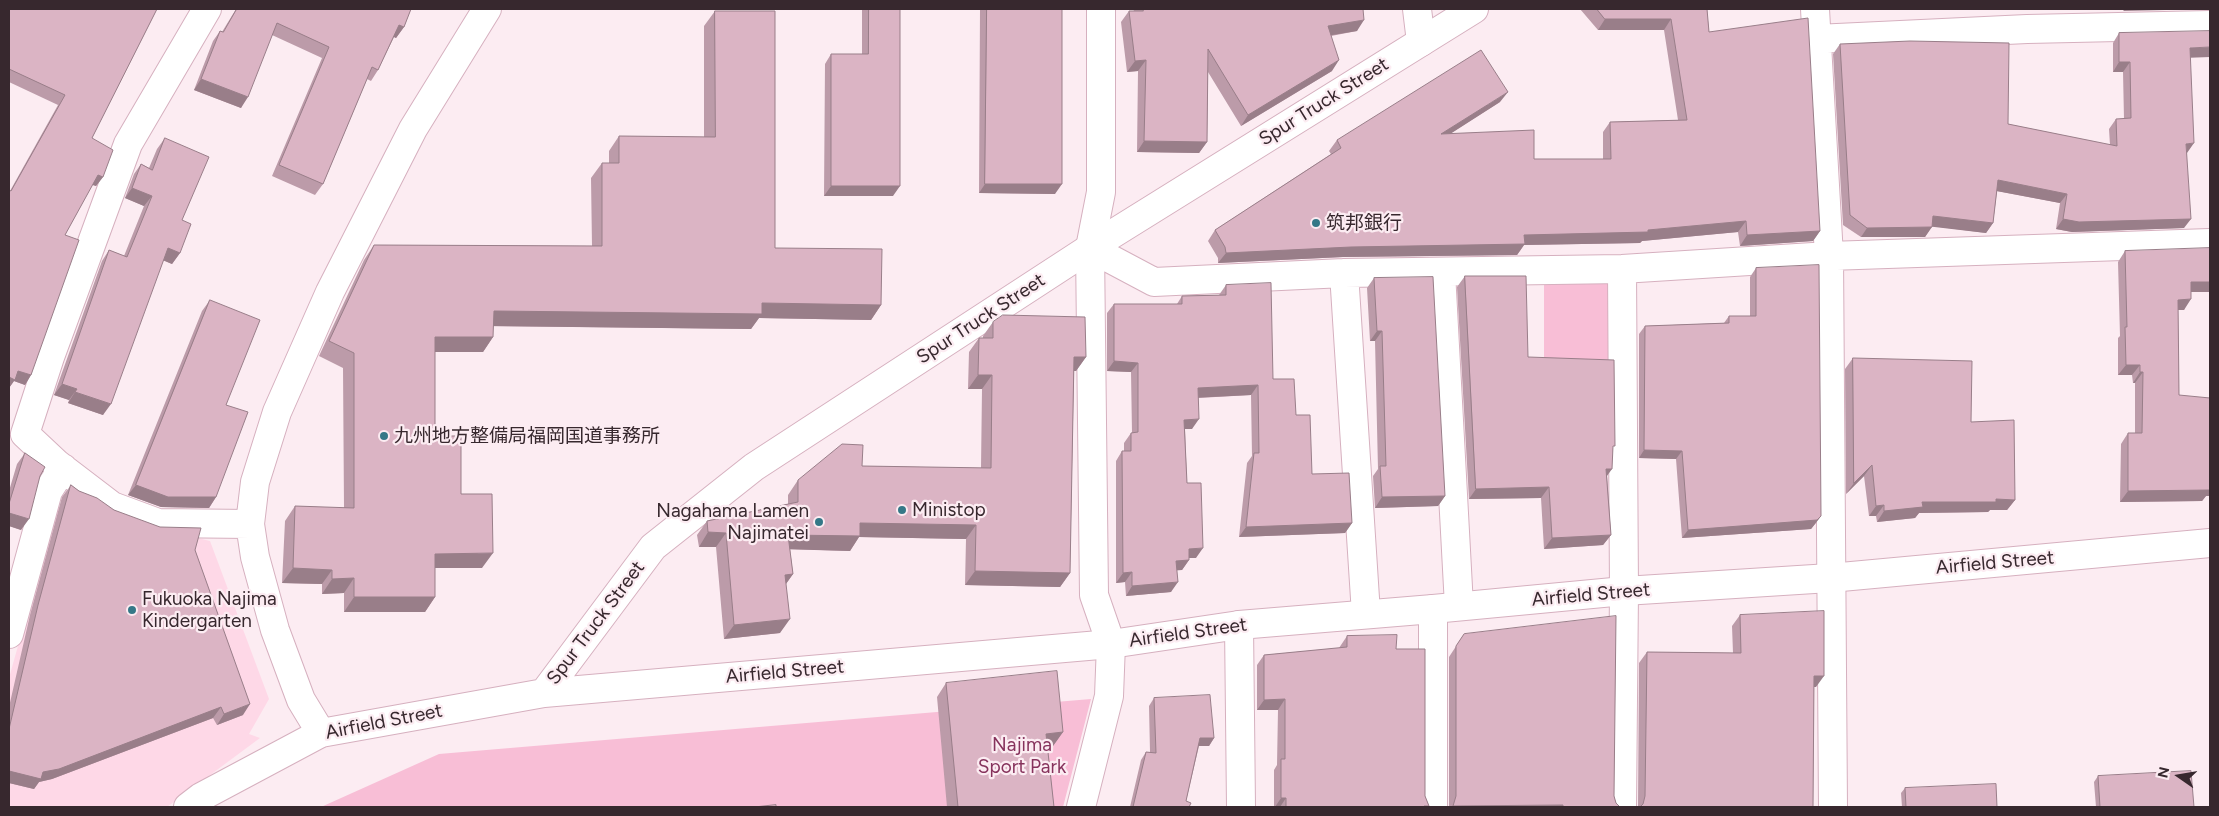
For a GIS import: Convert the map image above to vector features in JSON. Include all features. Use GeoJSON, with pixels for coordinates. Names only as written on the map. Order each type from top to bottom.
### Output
{"type":"FeatureCollection","features":[{"type":"Feature","properties":{"kind":"street"},"geometry":{"type":"LineString","coordinates":[[207,9],[128,144],[50,357],[17,428],[63,468],[112,506],[158,523],[250,524]]}},
{"type":"Feature","properties":{"kind":"street"},"geometry":{"type":"LineString","coordinates":[[321,733],[300,700],[275,630],[255,557],[250,524],[255,482],[277,412],[330,292],[413,129],[487,9]]}},
{"type":"Feature","properties":{"kind":"street"},"geometry":{"type":"LineString","coordinates":[[1081,807],[1109,696],[1110,644],[1094,595],[1090,248],[1101,192],[1101,9]]}},
{"type":"Feature","properties":{"kind":"street"},"geometry":{"type":"LineString","coordinates":[[1417,9],[1421,42]]}},
{"type":"Feature","properties":{"kind":"street","name":"Spur Truck Street"},"geometry":{"type":"LineString","coordinates":[[544,693],[653,547],[754,466],[1090,248],[1474,9]]}},
{"type":"Feature","properties":{"kind":"street"},"geometry":{"type":"LineString","coordinates":[[1814,9],[1829,256],[1833,807]]}},
{"type":"Feature","properties":{"kind":"street"},"geometry":{"type":"LineString","coordinates":[[1816,39],[2027,29],[2210,25]]}},
{"type":"Feature","properties":{"kind":"street"},"geometry":{"type":"LineString","coordinates":[[1090,248],[1154,282],[1344,273],[1622,269],[1829,256],[2210,243]]}},
{"type":"Feature","properties":{"kind":"street"},"geometry":{"type":"LineString","coordinates":[[1622,269],[1624,591],[1622,807]]}},
{"type":"Feature","properties":{"kind":"street"},"geometry":{"type":"LineString","coordinates":[[1433,807],[1446,608],[1441,272]]}},
{"type":"Feature","properties":{"kind":"street"},"geometry":{"type":"LineString","coordinates":[[1344,273],[1366,614]]}},
{"type":"Feature","properties":{"kind":"street"},"geometry":{"type":"LineString","coordinates":[[9,634],[48,492],[63,468]]}},
{"type":"Feature","properties":{"kind":"street","name":"Airfield Street"},"geometry":{"type":"LineString","coordinates":[[188,807],[201,797],[321,733],[544,693],[1110,644],[1240,625],[1624,591],[1830,578],[2210,542]]}},
{"type":"Feature","properties":{"kind":"street"},"geometry":{"type":"LineString","coordinates":[[1240,625],[1240,807]]}},
{"type":"Feature","properties":{"kind":"shaded area","name":"Fukuoka Najima Kindergarten"},"geometry":{"type":"Polygon","coordinates":[[[57,507],[79,509],[210,541],[269,699],[249,734],[260,738],[167,807],[9,807],[9,678],[57,507]]]}},
{"type":"Feature","properties":{"kind":"green space"},"geometry":{"type":"Polygon","coordinates":[[[1544,279],[1612,279],[1612,366],[1544,366],[1544,279]]]}},
{"type":"Feature","properties":{"kind":"green space","name":"Najima Sport Park"},"geometry":{"type":"Polygon","coordinates":[[[1091,699],[1063,807],[321,807],[439,754],[1091,699]]]}},
{"type":"Feature","properties":{"kind":"building"},"geometry":{"type":"Polygon","coordinates":[[[9,9],[157,9],[92,138],[113,150],[103,177],[98,175],[65,235],[79,240],[31,375],[18,371],[15,380],[9,377],[9,190],[11,191],[65,95],[9,69],[9,9]]]}},
{"type":"Feature","properties":{"kind":"building"},"geometry":{"type":"Polygon","coordinates":[[[237,9],[411,9],[404,27],[399,25],[378,70],[372,67],[323,184],[279,165],[329,47],[277,23],[248,97],[201,79],[220,31],[223,32],[237,9]]]}},
{"type":"Feature","properties":{"kind":"building"},"geometry":{"type":"Polygon","coordinates":[[[869,9],[900,9],[900,186],[831,186],[831,54],[868,54],[869,9]]]}},
{"type":"Feature","properties":{"kind":"building"},"geometry":{"type":"Polygon","coordinates":[[[987,9],[1062,9],[1062,184],[985,184],[987,9]]]}},
{"type":"Feature","properties":{"kind":"building"},"geometry":{"type":"Polygon","coordinates":[[[1143,9],[1363,9],[1364,20],[1328,26],[1339,60],[1248,115],[1208,49],[1207,142],[1144,141],[1146,60],[1135,61],[1129,11],[1143,11],[1143,9]]]}},
{"type":"Feature","properties":{"kind":"building"},"geometry":{"type":"Polygon","coordinates":[[[1597,9],[1707,9],[1709,32],[1808,18],[1820,231],[1747,235],[1746,221],[1648,230],[1648,232],[1524,235],[1525,244],[1351,247],[1226,253],[1225,247],[1215,230],[1341,148],[1337,140],[1481,50],[1508,92],[1441,134],[1534,130],[1534,159],[1611,159],[1610,122],[1687,120],[1671,19],[1605,19],[1597,9]]]}},
{"type":"Feature","properties":{"kind":"building"},"geometry":{"type":"Polygon","coordinates":[[[715,11],[775,11],[775,248],[882,249],[881,305],[762,303],[762,314],[494,311],[493,337],[435,337],[435,436],[461,436],[461,494],[492,494],[493,553],[435,554],[435,597],[354,597],[354,578],[332,579],[332,570],[293,568],[295,506],[354,508],[354,353],[329,341],[374,245],[602,246],[602,163],[619,163],[619,136],[715,137],[715,11]]]}},
{"type":"Feature","properties":{"kind":"building"},"geometry":{"type":"Polygon","coordinates":[[[2210,31],[2210,47],[2190,48],[2194,143],[2186,144],[2191,219],[2079,222],[2063,219],[2067,194],[1998,180],[1993,223],[1933,216],[1932,227],[1867,228],[1850,215],[1840,44],[1910,41],[2009,43],[2008,124],[2117,146],[2116,119],[2131,118],[2130,62],[2119,62],[2119,33],[2210,31]]]}},
{"type":"Feature","properties":{"kind":"building"},"geometry":{"type":"Polygon","coordinates":[[[165,138],[209,157],[182,220],[191,224],[180,253],[168,248],[111,404],[75,392],[77,389],[62,384],[109,250],[127,257],[152,196],[132,188],[141,164],[152,170],[165,138]]]}},
{"type":"Feature","properties":{"kind":"building"},"geometry":{"type":"Polygon","coordinates":[[[2210,248],[2210,282],[2191,282],[2191,299],[2178,300],[2179,395],[2210,398],[2210,490],[2128,491],[2128,433],[2142,433],[2143,372],[2140,372],[2140,365],[2126,365],[2125,251],[2210,248]]]}},
{"type":"Feature","properties":{"kind":"building"},"geometry":{"type":"Polygon","coordinates":[[[1819,265],[1821,516],[1817,520],[1688,530],[1682,451],[1644,450],[1645,326],[1729,323],[1729,316],[1756,316],[1756,268],[1819,265]]]}},
{"type":"Feature","properties":{"kind":"building"},"geometry":{"type":"Polygon","coordinates":[[[1465,276],[1526,276],[1528,357],[1614,360],[1615,446],[1613,446],[1612,469],[1606,469],[1611,535],[1552,538],[1549,487],[1476,489],[1465,276]]]}},
{"type":"Feature","properties":{"kind":"building"},"geometry":{"type":"Polygon","coordinates":[[[1433,277],[1445,496],[1382,497],[1380,466],[1386,466],[1382,331],[1377,331],[1374,278],[1433,277]]]}},
{"type":"Feature","properties":{"kind":"building"},"geometry":{"type":"Polygon","coordinates":[[[1271,283],[1273,379],[1294,379],[1296,415],[1310,415],[1312,474],[1349,473],[1352,523],[1246,527],[1254,453],[1259,453],[1258,385],[1198,388],[1199,419],[1184,420],[1187,483],[1201,483],[1203,548],[1189,549],[1189,560],[1176,561],[1178,582],[1132,586],[1132,572],[1123,573],[1122,451],[1131,451],[1131,433],[1138,432],[1138,363],[1114,361],[1114,304],[1182,304],[1182,296],[1226,295],[1226,285],[1271,283]]]}},
{"type":"Feature","properties":{"kind":"building"},"geometry":{"type":"Polygon","coordinates":[[[210,300],[260,320],[226,405],[248,412],[216,497],[168,497],[136,485],[210,300]]]}},
{"type":"Feature","properties":{"kind":"building"},"geometry":{"type":"Polygon","coordinates":[[[1003,315],[1085,317],[1086,357],[1074,357],[1070,573],[975,571],[976,525],[860,523],[860,536],[788,535],[793,574],[785,575],[790,619],[734,625],[726,533],[708,532],[707,521],[798,502],[798,480],[842,444],[863,445],[862,466],[991,468],[992,375],[978,375],[979,338],[993,338],[993,322],[1003,315]]]}},
{"type":"Feature","properties":{"kind":"building"},"geometry":{"type":"Polygon","coordinates":[[[1853,358],[1972,361],[1971,422],[2014,420],[2015,500],[1996,499],[1996,502],[1922,502],[1923,507],[1884,511],[1884,505],[1876,506],[1872,465],[1854,483],[1853,358]]]}},
{"type":"Feature","properties":{"kind":"building"},"geometry":{"type":"Polygon","coordinates":[[[25,453],[45,467],[40,476],[29,519],[9,513],[9,504],[25,453]]]}},
{"type":"Feature","properties":{"kind":"building","name":"Fukuoka Najima Kindergarten"},"geometry":{"type":"Polygon","coordinates":[[[71,485],[79,491],[97,498],[114,510],[160,527],[201,528],[195,550],[250,704],[224,714],[221,707],[59,769],[43,772],[41,779],[9,771],[9,729],[38,605],[71,485]]]}},
{"type":"Feature","properties":{"kind":"building"},"geometry":{"type":"Polygon","coordinates":[[[1824,611],[1824,676],[1814,676],[1813,807],[1640,807],[1645,796],[1647,652],[1741,653],[1740,615],[1824,611]]]}},
{"type":"Feature","properties":{"kind":"building"},"geometry":{"type":"Polygon","coordinates":[[[1616,616],[1614,796],[1616,803],[1620,807],[1563,807],[1563,805],[1453,806],[1456,796],[1456,646],[1464,634],[1616,616]]]}},
{"type":"Feature","properties":{"kind":"building"},"geometry":{"type":"Polygon","coordinates":[[[1397,635],[1396,649],[1425,649],[1425,796],[1429,806],[1286,807],[1286,798],[1281,798],[1281,759],[1285,759],[1285,699],[1264,700],[1264,655],[1347,647],[1347,636],[1397,635]]]}},
{"type":"Feature","properties":{"kind":"building"},"geometry":{"type":"Polygon","coordinates":[[[1057,671],[1063,732],[1046,734],[1054,807],[958,807],[946,683],[1057,671]]]}},
{"type":"Feature","properties":{"kind":"building"},"geometry":{"type":"Polygon","coordinates":[[[1210,695],[1214,738],[1200,738],[1186,801],[1191,803],[1189,807],[1133,807],[1146,752],[1156,753],[1154,698],[1210,695]]]}},
{"type":"Feature","properties":{"kind":"building"},"geometry":{"type":"Polygon","coordinates":[[[2191,771],[2194,807],[2100,807],[2098,776],[2191,771]]]}},
{"type":"Feature","properties":{"kind":"building"},"geometry":{"type":"Polygon","coordinates":[[[1996,784],[1997,807],[1906,807],[1905,788],[1996,784]]]}},
{"type":"Feature","properties":{"kind":"building"},"geometry":{"type":"Polygon","coordinates":[[[776,805],[776,807],[755,807],[776,805]]]}},
{"type":"Feature","properties":{"kind":"place","name":"筑邦銀行"},"geometry":{"type":"Point","coordinates":[1316,223]}},
{"type":"Feature","properties":{"kind":"place","name":"九州地方整備局福岡国道事務所"},"geometry":{"type":"Point","coordinates":[384,436]}},
{"type":"Feature","properties":{"kind":"place","name":"Ministop"},"geometry":{"type":"Point","coordinates":[902,510]}},
{"type":"Feature","properties":{"kind":"place","name":"Nagahama Lamen Najimatei"},"geometry":{"type":"Point","coordinates":[819,522]}},
{"type":"Feature","properties":{"kind":"place","name":"Fukuoka Najima Kindergarten"},"geometry":{"type":"Point","coordinates":[132,610]}}]}
